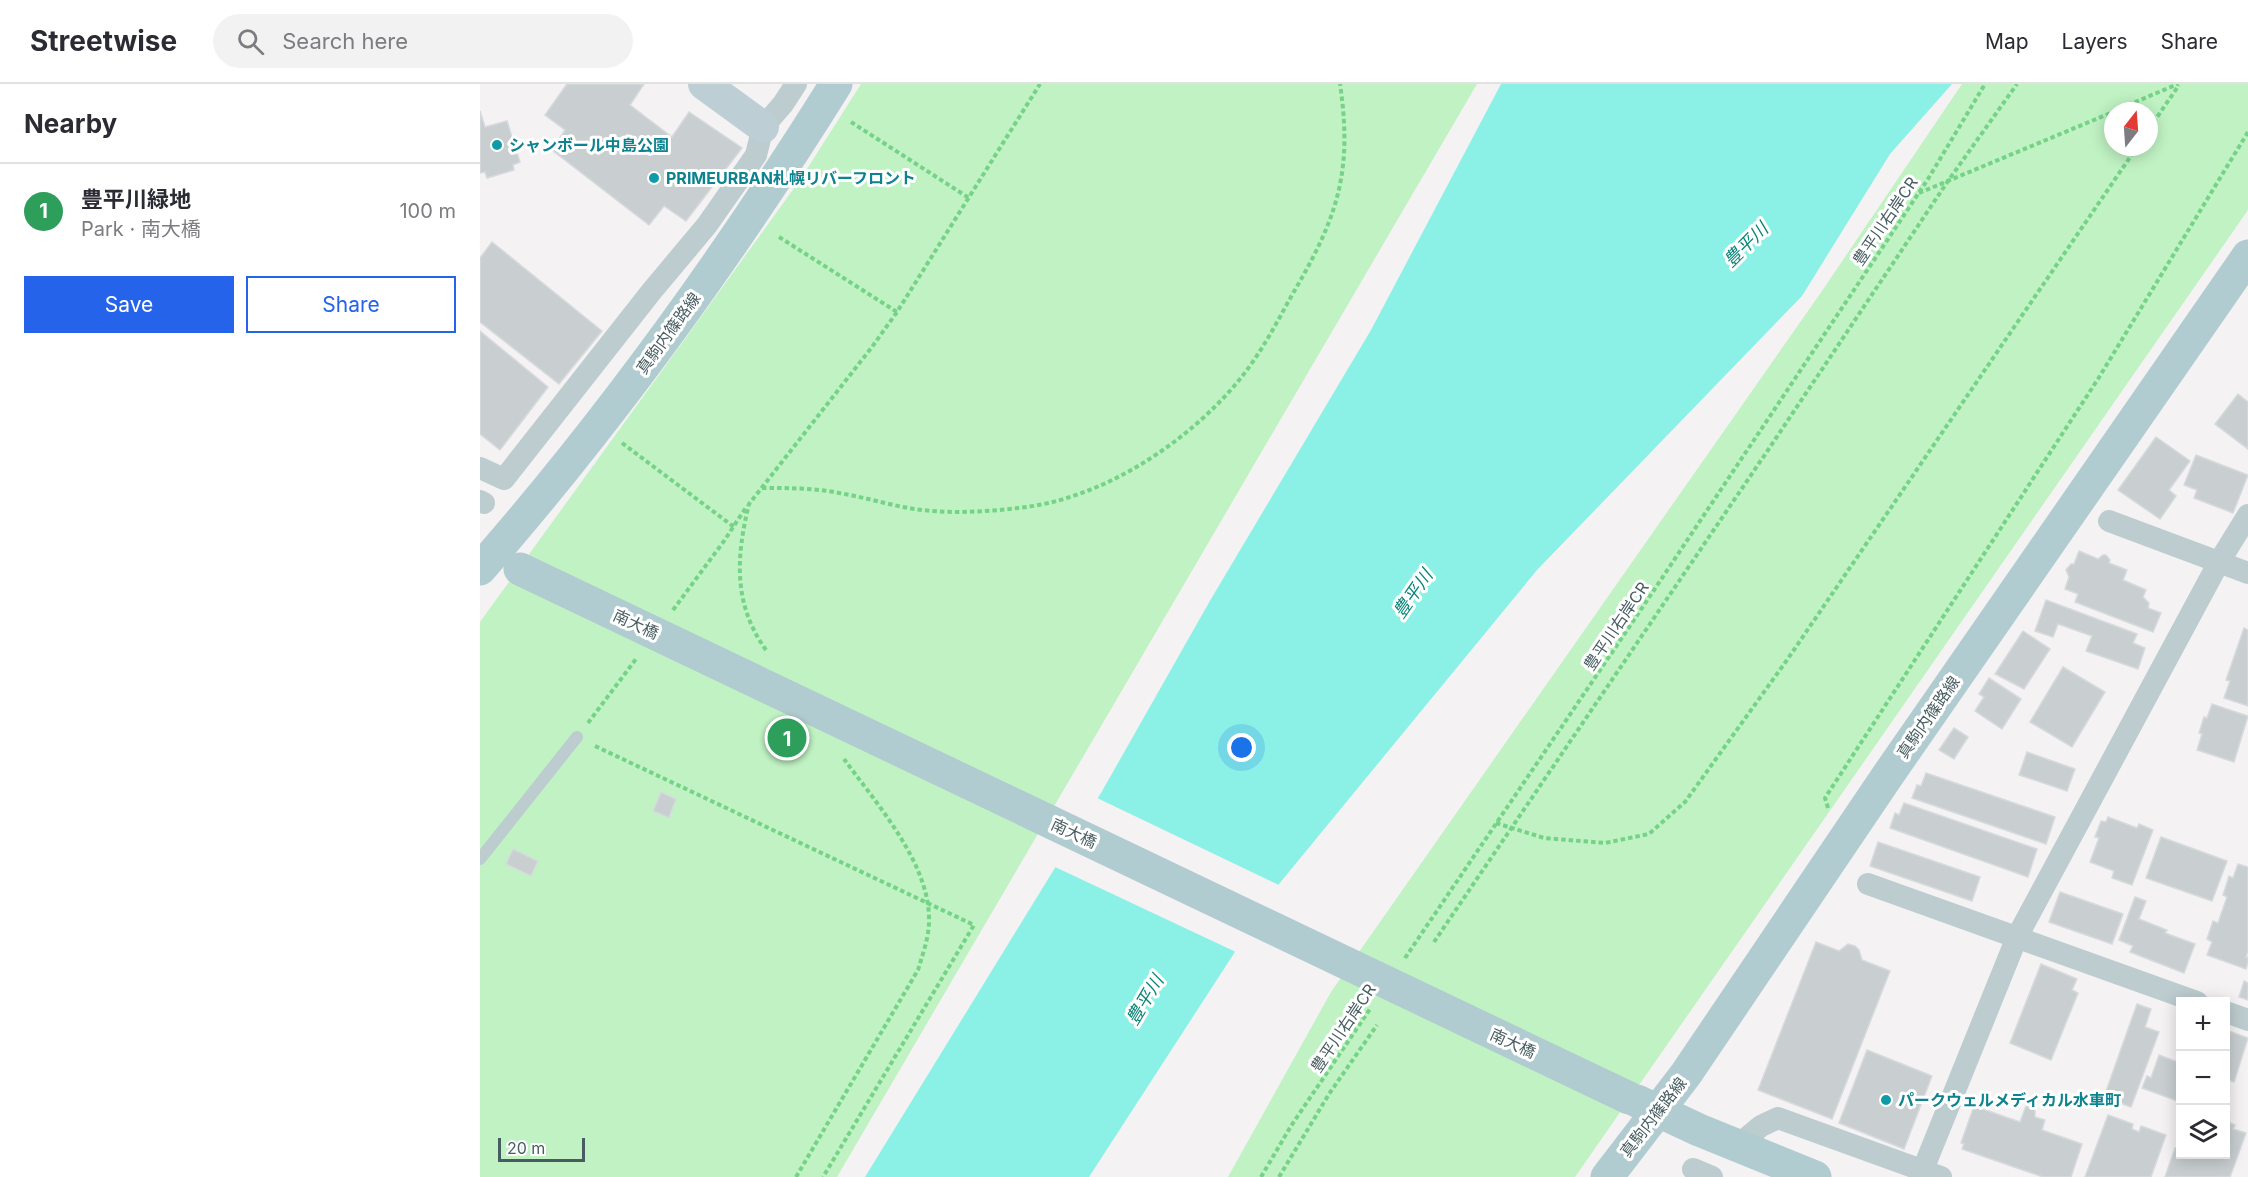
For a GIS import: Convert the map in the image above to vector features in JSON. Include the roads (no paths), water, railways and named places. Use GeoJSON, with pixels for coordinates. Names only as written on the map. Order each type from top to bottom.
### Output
{"type":"FeatureCollection","features":[{"type":"Feature","properties":{"kind":"main road","name":"真駒内篠路線"},"geometry":{"type":"LineString","coordinates":[[493,561],[663,340],[797,147],[836,84]]}},
{"type":"Feature","properties":{"kind":"main road","name":"真駒内篠路線"},"geometry":{"type":"LineString","coordinates":[[1607,1177],[1643,1104],[1686,1074],[1888,775],[2248,256]]}},
{"type":"Feature","properties":{"kind":"main road","name":"南大橋"},"geometry":{"type":"LineString","coordinates":[[493,561],[1643,1104],[1737,1146],[1815,1177]]}},
{"type":"Feature","properties":{"kind":"street"},"geometry":{"type":"LineString","coordinates":[[704,84],[763,127]]}},
{"type":"Feature","properties":{"kind":"street"},"geometry":{"type":"LineString","coordinates":[[480,468],[504,479],[651,292],[707,225],[756,155],[763,127],[783,104],[796,84]]}},
{"type":"Feature","properties":{"kind":"street"},"geometry":{"type":"LineString","coordinates":[[1737,1146],[1761,1126],[1778,1118],[1932,1174],[2017,937],[2219,562],[2248,515]]}},
{"type":"Feature","properties":{"kind":"street"},"geometry":{"type":"LineString","coordinates":[[2109,520],[2248,573]]}},
{"type":"Feature","properties":{"kind":"street"},"geometry":{"type":"LineString","coordinates":[[1868,884],[2183,997]]}},
{"type":"Feature","properties":{"kind":"street"},"geometry":{"type":"LineString","coordinates":[[2230,1013],[2248,1020]]}},
{"type":"Feature","properties":{"kind":"lane"},"geometry":{"type":"LineString","coordinates":[[480,859],[578,737]]}},
{"type":"Feature","properties":{"kind":"water","name":"豊平川"},"geometry":{"type":"Polygon","coordinates":[[[1501,84],[1952,84],[1890,154],[1802,296],[1537,570],[1279,884],[1089,1177],[865,1177],[1101,793],[1211,599],[1371,330],[1501,84]]]}},
{"type":"Feature","properties":{"kind":"place","name":"シャンボール中島公園"},"geometry":{"type":"Point","coordinates":[497,145]}},
{"type":"Feature","properties":{"kind":"place","name":"PRIMEURBAN札幌リバーフロント"},"geometry":{"type":"Point","coordinates":[654,178]}},
{"type":"Feature","properties":{"kind":"place","name":"豊平川緑地"},"geometry":{"type":"Point","coordinates":[787,738]}},
{"type":"Feature","properties":{"kind":"place","name":"パークウェルメディカル水車町"},"geometry":{"type":"Point","coordinates":[1886,1100]}}]}
